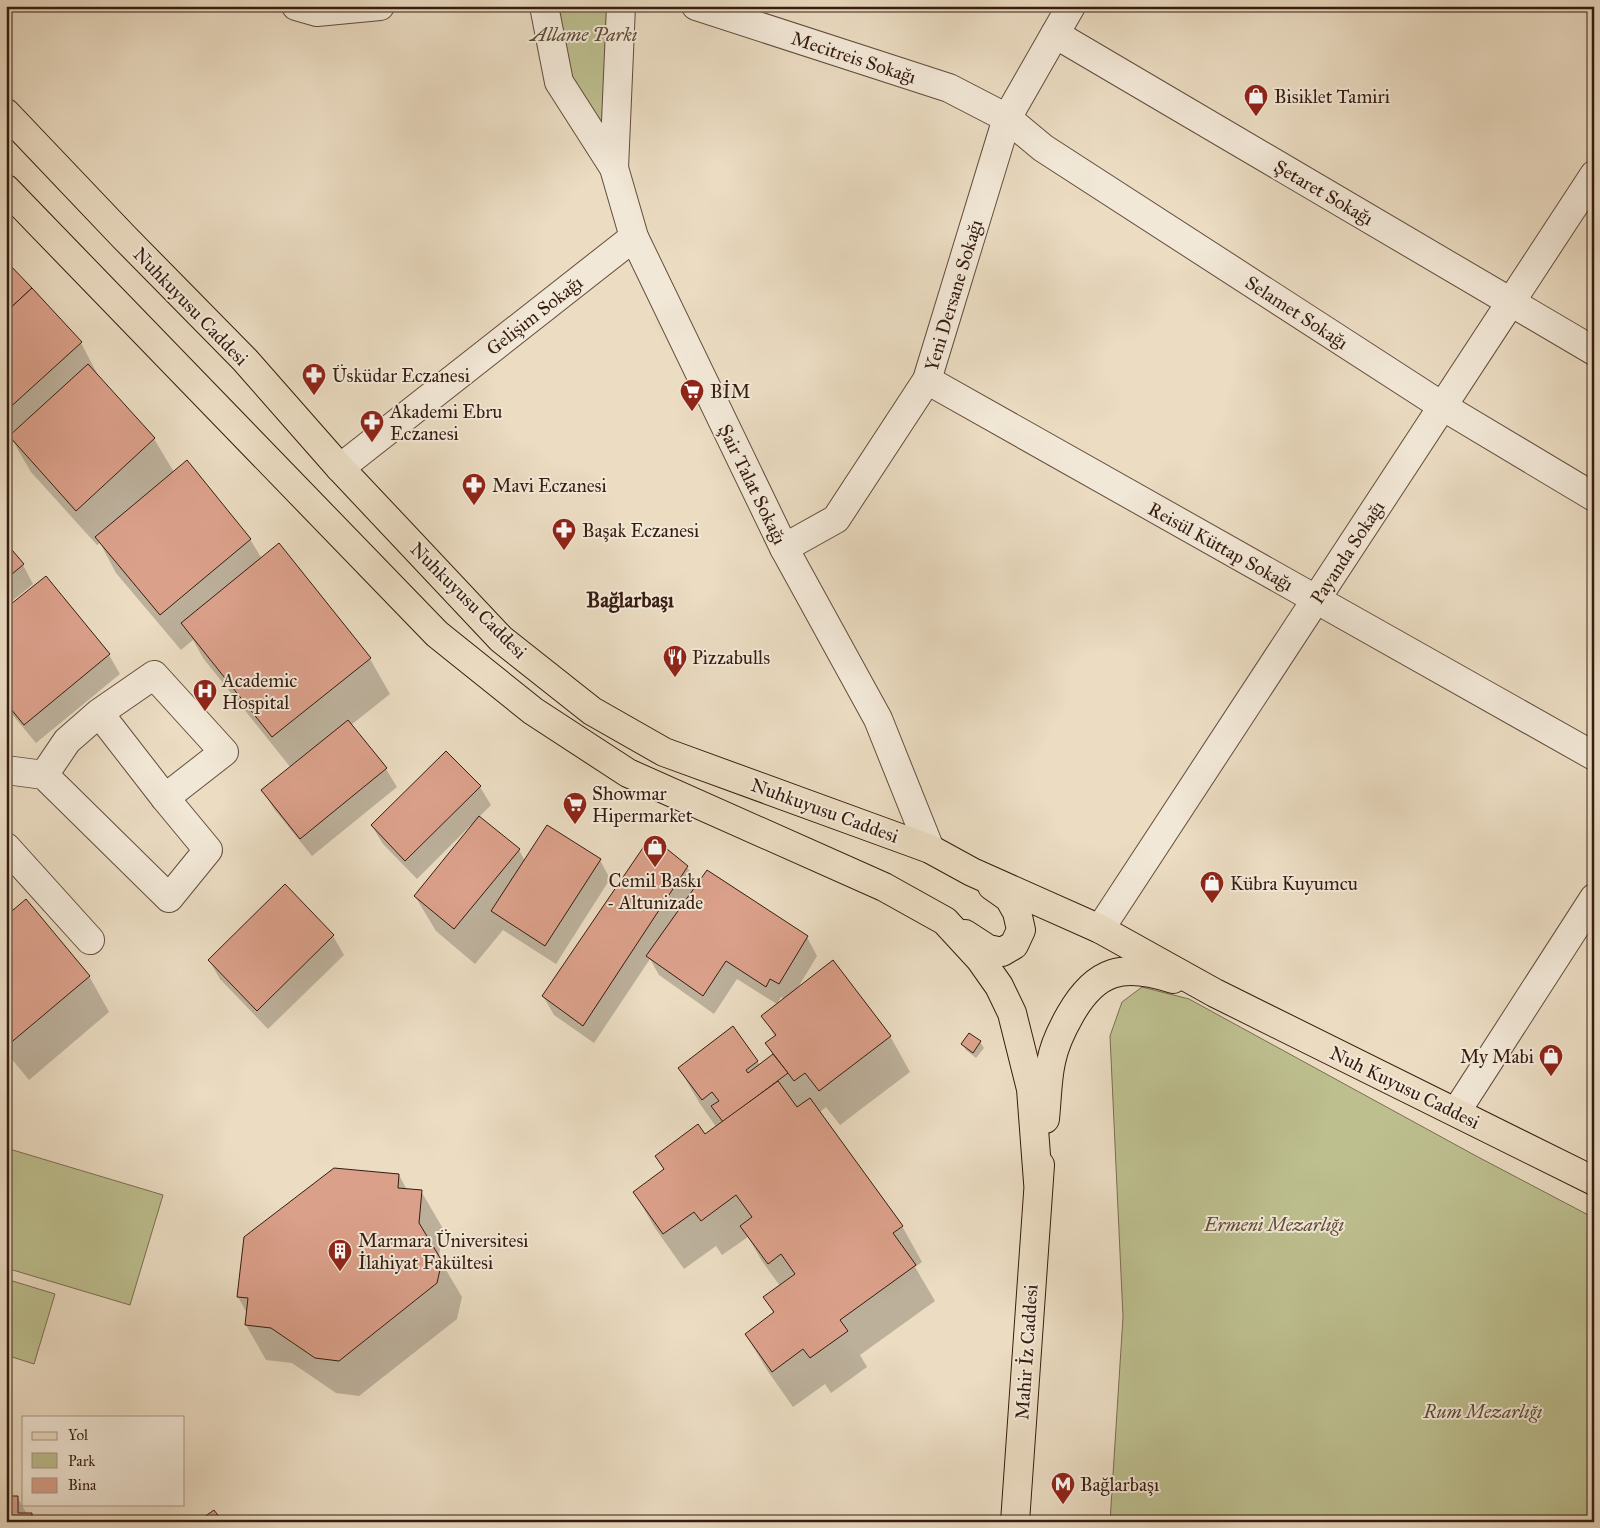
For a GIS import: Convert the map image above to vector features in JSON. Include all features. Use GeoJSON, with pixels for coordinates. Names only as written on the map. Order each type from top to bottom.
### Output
{"type":"FeatureCollection","features":[{"type":"Feature","properties":{"kind":"main road","name":"Nuhkuyusu Caddesi"},"geometry":{"type":"LineString","coordinates":[[6,113],[245,360],[340,468],[502,638],[592,711],[664,752],[930,848],[972,872],[1100,929],[1215,993]]}},
{"type":"Feature","properties":{"kind":"main road","name":"Nuhkuyusu Caddesi"},"geometry":{"type":"LineString","coordinates":[[6,189],[437,634],[533,711],[628,773],[884,887],[945,921],[980,959],[999,986],[1012,1013],[1031,1089],[1038,1182]]}},
{"type":"Feature","properties":{"kind":"main road"},"geometry":{"type":"LineString","coordinates":[[945,921],[988,949],[1002,952],[1014,945],[1021,930],[1017,912],[1009,898],[972,872]]}},
{"type":"Feature","properties":{"kind":"main road"},"geometry":{"type":"LineString","coordinates":[[1038,1182],[1051,1061],[1063,1027],[1079,999],[1088,988],[1099,979],[1115,972],[1133,971],[1160,975],[1215,993]]}},
{"type":"Feature","properties":{"kind":"main road","name":"Nuh Kuyusu Caddesi"},"geometry":{"type":"LineString","coordinates":[[1215,993],[1594,1182]]}},
{"type":"Feature","properties":{"kind":"main road","name":"Mahir İz Caddesi"},"geometry":{"type":"LineString","coordinates":[[1015,1522],[1038,1182]]}},
{"type":"Feature","properties":{"kind":"street"},"geometry":{"type":"LineString","coordinates":[[296,6],[317,12],[380,6]]}},
{"type":"Feature","properties":{"kind":"street","name":"Şair Talat Sokağı"},"geometry":{"type":"LineString","coordinates":[[544,6],[559,82],[614,168],[634,236],[784,548],[878,719],[930,848]]}},
{"type":"Feature","properties":{"kind":"street"},"geometry":{"type":"LineString","coordinates":[[614,168],[621,6]]}},
{"type":"Feature","properties":{"kind":"street","name":"Mecitreis Sokağı"},"geometry":{"type":"LineString","coordinates":[[696,6],[949,88],[1008,118]]}},
{"type":"Feature","properties":{"kind":"street","name":"Yeni Dersane Sokağı"},"geometry":{"type":"LineString","coordinates":[[784,548],[836,519],[927,380],[1008,118],[1071,6]]}},
{"type":"Feature","properties":{"kind":"street","name":"Şetaret Sokağı"},"geometry":{"type":"LineString","coordinates":[[1055,34],[1594,351]]}},
{"type":"Feature","properties":{"kind":"street","name":"Selamet Sokağı"},"geometry":{"type":"LineString","coordinates":[[1008,118],[1043,148],[1442,406],[1594,497]]}},
{"type":"Feature","properties":{"kind":"street","name":"Payanda Sokağı"},"geometry":{"type":"LineString","coordinates":[[1100,929],[1594,175]]}},
{"type":"Feature","properties":{"kind":"street","name":"Gelişim Sokağı"},"geometry":{"type":"LineString","coordinates":[[340,468],[634,236]]}},
{"type":"Feature","properties":{"kind":"street","name":"Reisül Küttap Sokağı"},"geometry":{"type":"LineString","coordinates":[[927,380],[1594,756]]}},
{"type":"Feature","properties":{"kind":"street"},"geometry":{"type":"LineString","coordinates":[[44,775],[67,740],[99,713],[154,675],[224,752],[165,798]]}},
{"type":"Feature","properties":{"kind":"street"},"geometry":{"type":"LineString","coordinates":[[6,770],[44,775],[169,898],[208,850],[99,713]]}},
{"type":"Feature","properties":{"kind":"street"},"geometry":{"type":"LineString","coordinates":[[6,847],[90,940]]}},
{"type":"Feature","properties":{"kind":"street"},"geometry":{"type":"LineString","coordinates":[[1456,1112],[1594,898]]}},
{"type":"Feature","properties":{"kind":"green space","name":"Allame Parkı"},"geometry":{"type":"Polygon","coordinates":[[[550,6],[613,6],[608,142],[566,78],[550,6]]]}},
{"type":"Feature","properties":{"kind":"green space","name":"Ermeni Mezarlığı"},"geometry":{"type":"Polygon","coordinates":[[[1142,987],[1189,999],[1478,1157],[1594,1218],[1594,1522],[1110,1522],[1123,1317],[1110,1036],[1122,1002],[1142,987]]]}},
{"type":"Feature","properties":{"kind":"green space"},"geometry":{"type":"Polygon","coordinates":[[[6,1148],[163,1195],[130,1305],[6,1268],[6,1148]]]}},
{"type":"Feature","properties":{"kind":"green space"},"geometry":{"type":"Polygon","coordinates":[[[6,1279],[55,1294],[34,1364],[6,1355],[6,1279]]]}},
{"type":"Feature","properties":{"kind":"building"},"geometry":{"type":"Polygon","coordinates":[[[6,261],[32,288],[6,312],[6,261]]]}},
{"type":"Feature","properties":{"kind":"building"},"geometry":{"type":"Polygon","coordinates":[[[32,288],[82,342],[6,411],[6,312],[32,288]]]}},
{"type":"Feature","properties":{"kind":"building"},"geometry":{"type":"Polygon","coordinates":[[[88,364],[155,438],[76,511],[9,436],[88,364]]]}},
{"type":"Feature","properties":{"kind":"building"},"geometry":{"type":"Polygon","coordinates":[[[187,460],[251,539],[160,615],[95,537],[187,460]]]}},
{"type":"Feature","properties":{"kind":"building"},"geometry":{"type":"Polygon","coordinates":[[[6,543],[24,564],[6,579],[6,543]]]}},
{"type":"Feature","properties":{"kind":"building"},"geometry":{"type":"Polygon","coordinates":[[[279,543],[371,658],[272,737],[181,623],[279,543]]]}},
{"type":"Feature","properties":{"kind":"building"},"geometry":{"type":"Polygon","coordinates":[[[46,576],[110,654],[24,725],[6,703],[6,608],[46,576]]]}},
{"type":"Feature","properties":{"kind":"building"},"geometry":{"type":"Polygon","coordinates":[[[348,720],[387,768],[300,839],[261,790],[348,720]]]}},
{"type":"Feature","properties":{"kind":"building"},"geometry":{"type":"Polygon","coordinates":[[[446,751],[481,786],[405,861],[371,825],[446,751]]]}},
{"type":"Feature","properties":{"kind":"building"},"geometry":{"type":"Polygon","coordinates":[[[479,816],[520,849],[454,929],[414,896],[479,816]]]}},
{"type":"Feature","properties":{"kind":"building"},"geometry":{"type":"Polygon","coordinates":[[[547,825],[601,859],[545,946],[491,911],[547,825]]]}},
{"type":"Feature","properties":{"kind":"building"},"geometry":{"type":"Polygon","coordinates":[[[651,836],[688,866],[583,1026],[542,996],[651,836]]]}},
{"type":"Feature","properties":{"kind":"building"},"geometry":{"type":"Polygon","coordinates":[[[707,870],[808,936],[779,984],[770,979],[766,987],[726,961],[703,996],[646,956],[707,870]]]}},
{"type":"Feature","properties":{"kind":"building"},"geometry":{"type":"Polygon","coordinates":[[[285,884],[334,935],[257,1011],[208,960],[285,884]]]}},
{"type":"Feature","properties":{"kind":"building"},"geometry":{"type":"Polygon","coordinates":[[[26,899],[90,976],[8,1045],[6,1043],[6,916],[26,899]]]}},
{"type":"Feature","properties":{"kind":"building"},"geometry":{"type":"Polygon","coordinates":[[[833,960],[891,1036],[819,1091],[805,1073],[794,1081],[765,1043],[776,1035],[761,1016],[833,960]]]}},
{"type":"Feature","properties":{"kind":"building"},"geometry":{"type":"Polygon","coordinates":[[[733,1026],[758,1061],[746,1070],[748,1073],[773,1054],[788,1073],[723,1122],[711,1106],[719,1101],[712,1092],[702,1100],[678,1068],[733,1026]]]}},
{"type":"Feature","properties":{"kind":"building"},"geometry":{"type":"Polygon","coordinates":[[[969,1033],[981,1041],[973,1053],[961,1044],[969,1033]]]}},
{"type":"Feature","properties":{"kind":"building"},"geometry":{"type":"Polygon","coordinates":[[[778,1081],[797,1107],[810,1098],[903,1226],[893,1233],[916,1265],[840,1320],[848,1331],[810,1358],[803,1349],[772,1372],[745,1334],[774,1312],[763,1297],[795,1274],[781,1254],[768,1264],[740,1226],[752,1217],[736,1195],[701,1221],[694,1212],[663,1234],[633,1192],[664,1169],[655,1156],[698,1124],[705,1134],[778,1081]]]}},
{"type":"Feature","properties":{"kind":"building","name":"Marmara Üniversitesi İlahiyat Fakültesi"},"geometry":{"type":"Polygon","coordinates":[[[334,1168],[399,1174],[398,1188],[422,1190],[419,1223],[442,1261],[437,1283],[339,1361],[315,1358],[271,1328],[245,1325],[248,1298],[237,1297],[244,1237],[334,1168]]]}},
{"type":"Feature","properties":{"kind":"building"},"geometry":{"type":"Polygon","coordinates":[[[6,1496],[18,1496],[18,1513],[32,1513],[32,1522],[6,1522],[6,1496]]]}},
{"type":"Feature","properties":{"kind":"building"},"geometry":{"type":"Polygon","coordinates":[[[214,1510],[223,1522],[197,1522],[214,1510]]]}},
{"type":"Feature","properties":{"kind":"place","name":"Bisiklet Tamiri"},"geometry":{"type":"Point","coordinates":[1256,117]}},
{"type":"Feature","properties":{"kind":"place","name":"Üsküdar Eczanesi"},"geometry":{"type":"Point","coordinates":[314,396]}},
{"type":"Feature","properties":{"kind":"place","name":"BİM"},"geometry":{"type":"Point","coordinates":[692,412]}},
{"type":"Feature","properties":{"kind":"place","name":"Akademi Ebru Eczanesi"},"geometry":{"type":"Point","coordinates":[372,443]}},
{"type":"Feature","properties":{"kind":"place","name":"Mavi Eczanesi"},"geometry":{"type":"Point","coordinates":[474,506]}},
{"type":"Feature","properties":{"kind":"place","name":"Başak Eczanesi"},"geometry":{"type":"Point","coordinates":[564,551]}},
{"type":"Feature","properties":{"kind":"place","name":"Pizzabulls"},"geometry":{"type":"Point","coordinates":[675,678]}},
{"type":"Feature","properties":{"kind":"place","name":"Academic Hospital"},"geometry":{"type":"Point","coordinates":[205,712]}},
{"type":"Feature","properties":{"kind":"place","name":"Showmar Hipermarket"},"geometry":{"type":"Point","coordinates":[575,825]}},
{"type":"Feature","properties":{"kind":"place","name":"Cemil Baskı - Altunizade"},"geometry":{"type":"Point","coordinates":[655,868]}},
{"type":"Feature","properties":{"kind":"place","name":"Kübra Kuyumcu"},"geometry":{"type":"Point","coordinates":[1212,904]}},
{"type":"Feature","properties":{"kind":"place","name":"My Mabi"},"geometry":{"type":"Point","coordinates":[1551,1077]}},
{"type":"Feature","properties":{"kind":"place","name":"Marmara Üniversitesi İlahiyat Fakültesi"},"geometry":{"type":"Point","coordinates":[340,1272]}},
{"type":"Feature","properties":{"kind":"place","name":"Bağlarbaşı"},"geometry":{"type":"Point","coordinates":[1063,1505]}},
{"type":"Feature","properties":{"kind":"district","name":"Bağlarbaşı"},"geometry":{"type":"Point","coordinates":[630,600]}},
{"type":"Feature","properties":{"kind":"park label","name":"Rum Mezarlığı"},"geometry":{"type":"Point","coordinates":[1483,1411]}}]}
